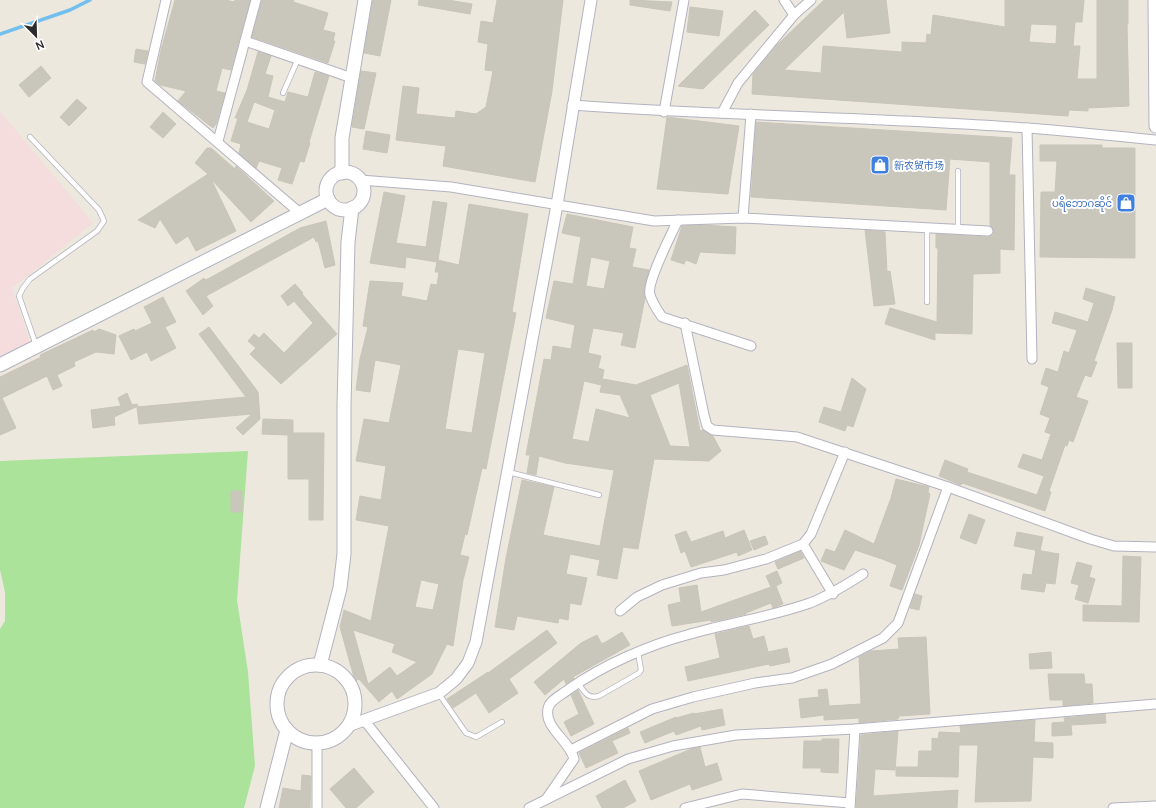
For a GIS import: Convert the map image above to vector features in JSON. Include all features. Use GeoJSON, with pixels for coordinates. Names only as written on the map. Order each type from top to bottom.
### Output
{"type":"FeatureCollection","features":[{"type":"Feature","properties":{"kind":"main road"},"geometry":{"type":"LineString","coordinates":[[342,173],[342,138],[365,0]]}},
{"type":"Feature","properties":{"kind":"main road"},"geometry":{"type":"LineString","coordinates":[[1155,0],[1156,126]]}},
{"type":"Feature","properties":{"kind":"main road"},"geometry":{"type":"LineString","coordinates":[[342,173],[352,174],[360,180],[364,194],[360,202],[352,208],[338,209],[328,199],[328,184],[333,177],[342,173]]}},
{"type":"Feature","properties":{"kind":"main road"},"geometry":{"type":"LineString","coordinates":[[0,365],[328,199]]}},
{"type":"Feature","properties":{"kind":"main road"},"geometry":{"type":"LineString","coordinates":[[320,665],[340,588],[344,554],[344,406],[348,242],[352,208]]}},
{"type":"Feature","properties":{"kind":"main road"},"geometry":{"type":"LineString","coordinates":[[320,665],[332,668],[339,672],[350,684],[356,699],[356,707],[348,726],[340,735],[332,739],[317,742],[301,739],[287,730],[283,723],[277,700],[282,684],[300,668],[320,665]]}},
{"type":"Feature","properties":{"kind":"main road"},"geometry":{"type":"LineString","coordinates":[[267,808],[287,730]]}},
{"type":"Feature","properties":{"kind":"street"},"geometry":{"type":"LineString","coordinates":[[166,0],[147,82],[218,141],[300,213]]}},
{"type":"Feature","properties":{"kind":"street"},"geometry":{"type":"LineString","coordinates":[[218,141],[256,0]]}},
{"type":"Feature","properties":{"kind":"street"},"geometry":{"type":"LineString","coordinates":[[348,726],[439,693],[456,679],[468,663],[476,642],[557,206],[572,105],[591,0]]}},
{"type":"Feature","properties":{"kind":"street"},"geometry":{"type":"LineString","coordinates":[[664,112],[684,0]]}},
{"type":"Feature","properties":{"kind":"street"},"geometry":{"type":"LineString","coordinates":[[784,0],[794,16]]}},
{"type":"Feature","properties":{"kind":"street"},"geometry":{"type":"LineString","coordinates":[[722,113],[738,83],[794,16],[811,0]]}},
{"type":"Feature","properties":{"kind":"street"},"geometry":{"type":"LineString","coordinates":[[245,41],[352,78]]}},
{"type":"Feature","properties":{"kind":"street"},"geometry":{"type":"LineString","coordinates":[[572,105],[664,112],[751,114],[1027,128],[1156,140]]}},
{"type":"Feature","properties":{"kind":"street"},"geometry":{"type":"LineString","coordinates":[[743,218],[751,114]]}},
{"type":"Feature","properties":{"kind":"street"},"geometry":{"type":"LineString","coordinates":[[1027,128],[1032,359]]}},
{"type":"Feature","properties":{"kind":"street"},"geometry":{"type":"LineString","coordinates":[[360,180],[451,187],[557,206],[654,221],[743,218],[988,231]]}},
{"type":"Feature","properties":{"kind":"street"},"geometry":{"type":"LineString","coordinates":[[678,220],[654,274],[649,289],[660,314],[751,346]]}},
{"type":"Feature","properties":{"kind":"street"},"geometry":{"type":"LineString","coordinates":[[685,324],[707,426],[713,430],[797,437],[948,487],[1090,539],[1114,546],[1156,547]]}},
{"type":"Feature","properties":{"kind":"street"},"geometry":{"type":"LineString","coordinates":[[620,611],[637,597],[662,585],[701,573],[724,570],[766,559],[803,544],[811,534],[845,452]]}},
{"type":"Feature","properties":{"kind":"street"},"geometry":{"type":"LineString","coordinates":[[571,750],[652,709],[693,697],[805,674],[832,664],[883,638],[898,623],[948,487]]}},
{"type":"Feature","properties":{"kind":"street"},"geometry":{"type":"LineString","coordinates":[[803,544],[833,594]]}},
{"type":"Feature","properties":{"kind":"street"},"geometry":{"type":"LineString","coordinates":[[546,799],[572,764],[574,759],[571,750],[549,720],[548,708],[551,703],[578,683],[638,652],[667,640],[783,610],[833,594],[863,574]]}},
{"type":"Feature","properties":{"kind":"street"},"geometry":{"type":"LineString","coordinates":[[530,808],[628,759],[674,746],[736,735],[855,729],[1156,704]]}},
{"type":"Feature","properties":{"kind":"street"},"geometry":{"type":"LineString","coordinates":[[364,720],[434,808]]}},
{"type":"Feature","properties":{"kind":"street"},"geometry":{"type":"LineString","coordinates":[[685,808],[742,794],[850,806],[855,729]]}},
{"type":"Feature","properties":{"kind":"street"},"geometry":{"type":"LineString","coordinates":[[317,742],[317,808]]}},
{"type":"Feature","properties":{"kind":"street"},"geometry":{"type":"LineString","coordinates":[[1113,808],[1156,806]]}},
{"type":"Feature","properties":{"kind":"lane"},"geometry":{"type":"LineString","coordinates":[[283,93],[298,59]]}},
{"type":"Feature","properties":{"kind":"lane"},"geometry":{"type":"LineString","coordinates":[[30,137],[99,210],[104,221],[97,231],[30,279],[23,288],[20,296],[37,347]]}},
{"type":"Feature","properties":{"kind":"lane"},"geometry":{"type":"LineString","coordinates":[[958,171],[958,229]]}},
{"type":"Feature","properties":{"kind":"lane"},"geometry":{"type":"LineString","coordinates":[[927,228],[927,302]]}},
{"type":"Feature","properties":{"kind":"lane"},"geometry":{"type":"LineString","coordinates":[[508,472],[599,495]]}},
{"type":"Feature","properties":{"kind":"lane"},"geometry":{"type":"LineString","coordinates":[[578,683],[589,696],[599,696],[639,674],[641,670],[638,652]]}},
{"type":"Feature","properties":{"kind":"lane"},"geometry":{"type":"LineString","coordinates":[[439,693],[466,733],[472,737],[476,737],[502,722]]}},
{"type":"Feature","properties":{"kind":"shaded area"},"geometry":{"type":"Polygon","coordinates":[[[0,111],[93,223],[12,288],[30,343],[0,358],[0,111]]]}},
{"type":"Feature","properties":{"kind":"green space"},"geometry":{"type":"Polygon","coordinates":[[[248,451],[237,600],[248,672],[255,766],[244,808],[0,808],[0,629],[5,621],[5,592],[0,570],[0,461],[248,451]]]}},
{"type":"Feature","properties":{"kind":"building"},"geometry":{"type":"Polygon","coordinates":[[[175,0],[226,0],[234,2],[235,0],[250,0],[231,70],[222,68],[216,91],[225,93],[216,124],[213,128],[178,101],[186,91],[160,85],[155,81],[161,50],[175,0]]]}},
{"type":"Feature","properties":{"kind":"building"},"geometry":{"type":"Polygon","coordinates":[[[262,0],[294,0],[293,2],[328,13],[323,30],[335,33],[333,41],[335,41],[328,63],[252,37],[262,0]]]}},
{"type":"Feature","properties":{"kind":"building"},"geometry":{"type":"Polygon","coordinates":[[[373,0],[391,0],[380,56],[364,53],[373,0]]]}},
{"type":"Feature","properties":{"kind":"building"},"geometry":{"type":"Polygon","coordinates":[[[419,0],[448,0],[472,4],[470,14],[418,5],[419,0]]]}},
{"type":"Feature","properties":{"kind":"building"},"geometry":{"type":"Polygon","coordinates":[[[497,0],[563,0],[552,91],[535,182],[443,166],[446,146],[396,140],[403,86],[419,88],[416,114],[455,118],[456,111],[476,114],[486,107],[493,71],[485,70],[488,44],[478,42],[481,21],[493,23],[497,0]]]}},
{"type":"Feature","properties":{"kind":"building"},"geometry":{"type":"Polygon","coordinates":[[[630,0],[672,2],[670,11],[630,5],[630,0]]]}},
{"type":"Feature","properties":{"kind":"building"},"geometry":{"type":"Polygon","coordinates":[[[824,0],[886,0],[890,33],[847,38],[844,12],[784,70],[821,73],[823,46],[902,52],[902,42],[926,43],[927,34],[931,35],[933,15],[1005,27],[1005,0],[1084,0],[1082,22],[1075,22],[1073,46],[1080,46],[1077,79],[1097,79],[1097,0],[1128,0],[1127,24],[1129,106],[1088,108],[1088,111],[1069,110],[1068,116],[752,94],[753,74],[777,45],[824,0]],[[1031,24],[1029,42],[1056,44],[1057,25],[1031,24]]]}},
{"type":"Feature","properties":{"kind":"building"},"geometry":{"type":"Polygon","coordinates":[[[690,7],[723,11],[719,36],[687,32],[690,7]]]}},
{"type":"Feature","properties":{"kind":"building"},"geometry":{"type":"Polygon","coordinates":[[[755,10],[769,25],[703,89],[678,86],[755,10]]]}},
{"type":"Feature","properties":{"kind":"building"},"geometry":{"type":"Polygon","coordinates":[[[136,49],[148,51],[145,64],[134,62],[136,49]]]}},
{"type":"Feature","properties":{"kind":"building"},"geometry":{"type":"Polygon","coordinates":[[[258,52],[271,56],[265,74],[273,76],[268,97],[285,102],[288,92],[308,97],[315,72],[329,76],[304,162],[300,161],[292,184],[278,180],[282,168],[259,161],[256,168],[239,153],[241,144],[231,141],[238,118],[235,118],[247,90],[258,52]],[[254,102],[247,122],[269,129],[275,110],[254,102]]]}},
{"type":"Feature","properties":{"kind":"building"},"geometry":{"type":"Polygon","coordinates":[[[41,66],[51,78],[29,97],[19,85],[41,66]]]}},
{"type":"Feature","properties":{"kind":"building"},"geometry":{"type":"Polygon","coordinates":[[[361,71],[376,73],[364,129],[352,127],[361,71]]]}},
{"type":"Feature","properties":{"kind":"building"},"geometry":{"type":"Polygon","coordinates":[[[77,99],[87,108],[69,126],[60,117],[77,99]]]}},
{"type":"Feature","properties":{"kind":"building"},"geometry":{"type":"Polygon","coordinates":[[[163,112],[176,124],[163,138],[150,127],[163,112]]]}},
{"type":"Feature","properties":{"kind":"building"},"geometry":{"type":"Polygon","coordinates":[[[667,117],[739,126],[728,194],[657,189],[667,117]]]}},
{"type":"Feature","properties":{"kind":"building"},"geometry":{"type":"Polygon","coordinates":[[[756,122],[1012,138],[1009,175],[1015,175],[1014,250],[1000,249],[1000,273],[973,274],[972,334],[935,333],[935,340],[885,324],[890,308],[937,322],[938,248],[936,248],[936,234],[988,237],[993,235],[993,229],[990,225],[990,162],[950,159],[946,210],[751,197],[756,122]]]}},
{"type":"Feature","properties":{"kind":"building"},"geometry":{"type":"Polygon","coordinates":[[[366,131],[390,135],[387,153],[363,149],[366,131]]]}},
{"type":"Feature","properties":{"kind":"building"},"geometry":{"type":"Polygon","coordinates":[[[1040,145],[1102,145],[1102,148],[1135,148],[1135,258],[1040,257],[1041,192],[1055,192],[1057,161],[1040,161],[1040,145]]]}},
{"type":"Feature","properties":{"kind":"building"},"geometry":{"type":"Polygon","coordinates":[[[207,148],[211,148],[235,169],[236,166],[274,201],[251,222],[211,179],[236,231],[196,251],[188,236],[176,244],[160,219],[155,228],[138,220],[208,174],[195,163],[207,148]]]}},
{"type":"Feature","properties":{"kind":"building"},"geometry":{"type":"Polygon","coordinates":[[[384,192],[405,196],[396,243],[426,247],[433,201],[447,203],[438,260],[459,265],[469,204],[528,214],[512,312],[516,313],[486,469],[482,468],[467,535],[465,534],[460,555],[469,557],[463,580],[453,646],[447,644],[432,674],[397,699],[392,691],[379,702],[359,679],[355,681],[340,627],[344,610],[371,621],[389,526],[356,520],[360,496],[381,500],[386,466],[356,461],[364,419],[389,423],[401,365],[375,360],[370,392],[356,390],[360,359],[368,327],[363,326],[370,281],[403,283],[401,296],[427,301],[431,284],[437,285],[439,272],[435,272],[437,262],[406,257],[405,268],[370,263],[384,192]],[[458,349],[445,429],[472,433],[485,353],[458,349]],[[421,580],[415,607],[433,610],[439,584],[421,580]],[[353,630],[368,684],[390,667],[397,676],[417,662],[392,652],[395,644],[353,630]]]}},
{"type":"Feature","properties":{"kind":"building"},"geometry":{"type":"Polygon","coordinates":[[[567,214],[633,227],[629,248],[636,249],[632,267],[649,270],[644,288],[645,298],[635,348],[621,345],[624,333],[593,328],[588,353],[601,356],[598,368],[604,370],[601,385],[584,381],[572,439],[589,442],[596,409],[630,418],[620,395],[600,392],[603,379],[636,385],[687,365],[700,431],[703,430],[713,436],[721,451],[709,461],[654,459],[638,549],[623,547],[617,579],[597,575],[600,560],[570,554],[566,574],[587,578],[581,605],[570,603],[568,620],[559,618],[558,623],[517,616],[514,630],[495,627],[506,558],[522,480],[554,487],[543,535],[600,546],[614,470],[565,463],[539,456],[536,475],[527,473],[530,455],[526,455],[544,359],[551,360],[553,346],[571,349],[575,325],[546,318],[554,281],[573,284],[581,237],[562,233],[567,214]],[[591,257],[586,286],[604,289],[610,261],[591,257]],[[679,383],[650,395],[670,446],[690,447],[679,383]]]}},
{"type":"Feature","properties":{"kind":"building"},"geometry":{"type":"Polygon","coordinates":[[[326,221],[335,265],[325,268],[318,241],[316,242],[314,237],[206,296],[213,306],[203,315],[186,291],[204,278],[206,280],[300,228],[326,221]]]}},
{"type":"Feature","properties":{"kind":"building"},"geometry":{"type":"Polygon","coordinates":[[[701,225],[736,227],[735,254],[700,252],[696,264],[686,260],[684,264],[671,260],[682,226],[701,225]]]}},
{"type":"Feature","properties":{"kind":"building"},"geometry":{"type":"Polygon","coordinates":[[[865,230],[885,232],[887,272],[890,271],[895,304],[874,306],[865,230]]]}},
{"type":"Feature","properties":{"kind":"building"},"geometry":{"type":"Polygon","coordinates":[[[295,284],[337,334],[281,384],[250,354],[256,348],[248,341],[254,334],[259,338],[264,333],[284,353],[313,323],[294,301],[288,306],[281,296],[295,284]]]}},
{"type":"Feature","properties":{"kind":"building"},"geometry":{"type":"Polygon","coordinates":[[[1086,288],[1115,297],[1112,310],[1094,361],[1097,362],[1091,377],[1085,375],[1076,397],[1088,401],[1073,442],[1069,440],[1067,446],[1065,445],[1049,491],[1051,492],[1045,511],[962,483],[961,485],[939,476],[945,460],[968,469],[967,472],[1037,495],[1044,476],[1018,467],[1023,454],[1042,460],[1051,434],[1045,432],[1050,418],[1040,414],[1049,387],[1041,384],[1046,368],[1058,372],[1064,351],[1069,353],[1077,330],[1052,323],[1055,312],[1088,322],[1094,303],[1083,299],[1086,288]]]}},
{"type":"Feature","properties":{"kind":"building"},"geometry":{"type":"Polygon","coordinates":[[[163,297],[176,322],[165,327],[176,348],[151,361],[147,352],[131,360],[119,336],[134,329],[135,331],[152,323],[144,307],[163,297]]]}},
{"type":"Feature","properties":{"kind":"building"},"geometry":{"type":"Polygon","coordinates":[[[209,327],[258,392],[260,419],[243,435],[236,428],[252,414],[139,424],[137,407],[246,397],[199,334],[209,327]]]}},
{"type":"Feature","properties":{"kind":"building"},"geometry":{"type":"Polygon","coordinates":[[[99,329],[116,335],[114,354],[96,352],[74,362],[75,366],[57,375],[62,386],[53,390],[47,376],[2,398],[16,428],[0,435],[0,377],[41,357],[40,355],[93,330],[94,332],[99,329]]]}},
{"type":"Feature","properties":{"kind":"building"},"geometry":{"type":"Polygon","coordinates":[[[1117,343],[1132,343],[1132,388],[1118,388],[1117,343]]]}},
{"type":"Feature","properties":{"kind":"building"},"geometry":{"type":"Polygon","coordinates":[[[852,378],[866,389],[853,427],[847,425],[845,431],[819,422],[824,407],[841,412],[852,378]]]}},
{"type":"Feature","properties":{"kind":"building"},"geometry":{"type":"Polygon","coordinates":[[[127,393],[132,405],[137,404],[138,406],[114,417],[115,425],[93,428],[91,410],[121,406],[118,398],[127,393]]]}},
{"type":"Feature","properties":{"kind":"building"},"geometry":{"type":"Polygon","coordinates":[[[263,419],[293,420],[293,433],[324,433],[323,520],[309,520],[309,479],[288,479],[288,435],[262,434],[263,419]]]}},
{"type":"Feature","properties":{"kind":"building"},"geometry":{"type":"Polygon","coordinates":[[[896,479],[929,487],[928,492],[930,494],[919,545],[902,590],[890,586],[897,565],[882,559],[855,550],[844,570],[821,561],[826,549],[835,552],[845,530],[874,544],[891,498],[896,479]]]}},
{"type":"Feature","properties":{"kind":"building"},"geometry":{"type":"Polygon","coordinates":[[[231,491],[242,491],[242,512],[231,512],[231,491]]]}},
{"type":"Feature","properties":{"kind":"building"},"geometry":{"type":"Polygon","coordinates":[[[969,514],[985,520],[976,544],[960,538],[969,514]]]}},
{"type":"Feature","properties":{"kind":"building"},"geometry":{"type":"Polygon","coordinates":[[[744,530],[752,550],[738,556],[737,552],[691,567],[685,551],[681,553],[675,535],[686,531],[691,542],[723,531],[725,538],[744,530]]]}},
{"type":"Feature","properties":{"kind":"building"},"geometry":{"type":"Polygon","coordinates":[[[1017,532],[1043,537],[1040,551],[1014,546],[1017,532]]]}},
{"type":"Feature","properties":{"kind":"building"},"geometry":{"type":"Polygon","coordinates":[[[765,536],[768,544],[754,550],[750,541],[765,536]]]}},
{"type":"Feature","properties":{"kind":"building"},"geometry":{"type":"Polygon","coordinates":[[[1036,550],[1059,554],[1055,584],[1046,583],[1044,592],[1021,589],[1023,574],[1032,575],[1036,550]]]}},
{"type":"Feature","properties":{"kind":"building"},"geometry":{"type":"Polygon","coordinates":[[[800,551],[804,558],[778,569],[775,562],[800,551]]]}},
{"type":"Feature","properties":{"kind":"building"},"geometry":{"type":"Polygon","coordinates":[[[1123,556],[1141,557],[1139,622],[1083,621],[1083,605],[1122,606],[1123,556]]]}},
{"type":"Feature","properties":{"kind":"building"},"geometry":{"type":"Polygon","coordinates":[[[1077,562],[1092,566],[1089,577],[1095,579],[1088,603],[1075,599],[1079,585],[1071,583],[1077,562]]]}},
{"type":"Feature","properties":{"kind":"building"},"geometry":{"type":"Polygon","coordinates":[[[777,571],[782,583],[776,586],[783,604],[773,608],[771,603],[746,614],[711,622],[711,620],[672,626],[668,605],[681,602],[679,588],[697,585],[701,612],[771,587],[766,576],[777,571]]]}},
{"type":"Feature","properties":{"kind":"building"},"geometry":{"type":"Polygon","coordinates":[[[915,594],[922,596],[919,610],[910,608],[915,594]]]}},
{"type":"Feature","properties":{"kind":"building"},"geometry":{"type":"Polygon","coordinates":[[[749,626],[753,639],[764,636],[768,652],[787,648],[790,662],[770,666],[769,664],[688,681],[685,667],[720,658],[715,634],[749,626]]]}},
{"type":"Feature","properties":{"kind":"building"},"geometry":{"type":"Polygon","coordinates":[[[547,630],[557,643],[509,679],[518,693],[489,713],[476,693],[453,708],[447,699],[488,673],[547,630]]]}},
{"type":"Feature","properties":{"kind":"building"},"geometry":{"type":"Polygon","coordinates":[[[622,632],[630,645],[573,677],[574,679],[566,684],[564,679],[545,695],[534,682],[581,643],[597,635],[601,643],[604,643],[622,632]]]}},
{"type":"Feature","properties":{"kind":"building"},"geometry":{"type":"Polygon","coordinates":[[[926,637],[930,714],[899,716],[898,719],[859,723],[859,718],[824,720],[824,715],[801,718],[799,699],[819,697],[818,690],[827,689],[829,706],[861,704],[859,657],[871,651],[899,649],[898,638],[926,637]]]}},
{"type":"Feature","properties":{"kind":"building"},"geometry":{"type":"Polygon","coordinates":[[[1051,652],[1052,668],[1030,669],[1029,654],[1051,652]]]}},
{"type":"Feature","properties":{"kind":"building"},"geometry":{"type":"Polygon","coordinates":[[[1048,674],[1084,674],[1085,684],[1092,684],[1093,703],[1063,706],[1063,700],[1050,700],[1048,674]]]}},
{"type":"Feature","properties":{"kind":"building"},"geometry":{"type":"Polygon","coordinates":[[[578,690],[594,724],[571,736],[564,722],[579,714],[571,695],[578,690]]]}},
{"type":"Feature","properties":{"kind":"building"},"geometry":{"type":"Polygon","coordinates":[[[722,709],[725,725],[702,730],[701,726],[676,735],[674,731],[645,743],[640,732],[676,717],[722,709]]]}},
{"type":"Feature","properties":{"kind":"building"},"geometry":{"type":"Polygon","coordinates":[[[1105,714],[1106,723],[1071,725],[1072,735],[1052,736],[1052,723],[1065,722],[1064,718],[1105,714]]]}},
{"type":"Feature","properties":{"kind":"building"},"geometry":{"type":"Polygon","coordinates":[[[1035,720],[1034,742],[1053,743],[1053,758],[1033,757],[1031,801],[975,802],[978,745],[959,745],[958,777],[896,776],[896,767],[918,767],[919,751],[932,751],[932,738],[938,739],[939,732],[961,733],[960,726],[1035,720]]]}},
{"type":"Feature","properties":{"kind":"building"},"geometry":{"type":"Polygon","coordinates":[[[628,728],[630,733],[612,741],[618,753],[586,768],[579,753],[628,728]]]}},
{"type":"Feature","properties":{"kind":"building"},"geometry":{"type":"Polygon","coordinates":[[[898,731],[895,770],[875,769],[873,796],[958,790],[957,808],[856,808],[861,735],[898,731]]]}},
{"type":"Feature","properties":{"kind":"building"},"geometry":{"type":"Polygon","coordinates":[[[822,739],[839,739],[838,773],[821,772],[821,768],[803,768],[804,741],[822,741],[822,739]]]}},
{"type":"Feature","properties":{"kind":"building"},"geometry":{"type":"Polygon","coordinates":[[[700,747],[705,767],[717,763],[722,780],[692,790],[690,784],[651,800],[639,771],[691,749],[700,747]]]}},
{"type":"Feature","properties":{"kind":"building"},"geometry":{"type":"Polygon","coordinates":[[[354,768],[374,792],[356,808],[346,808],[330,789],[354,768]]]}},
{"type":"Feature","properties":{"kind":"building"},"geometry":{"type":"Polygon","coordinates":[[[302,775],[311,776],[310,808],[279,808],[283,788],[301,791],[302,775]]]}},
{"type":"Feature","properties":{"kind":"building"},"geometry":{"type":"Polygon","coordinates":[[[625,780],[636,801],[623,808],[602,808],[596,796],[625,780]]]}},
{"type":"Feature","properties":{"kind":"waterway"},"geometry":{"type":"LineString","coordinates":[[0,34],[70,10],[90,0]]}},
{"type":"Feature","properties":{"kind":"place","name":"新农贸市场"},"geometry":{"type":"Point","coordinates":[880,165]}},
{"type":"Feature","properties":{"kind":"place","name":"ပရိဘောဂဆိုင်"},"geometry":{"type":"Point","coordinates":[1126,203]}}]}
